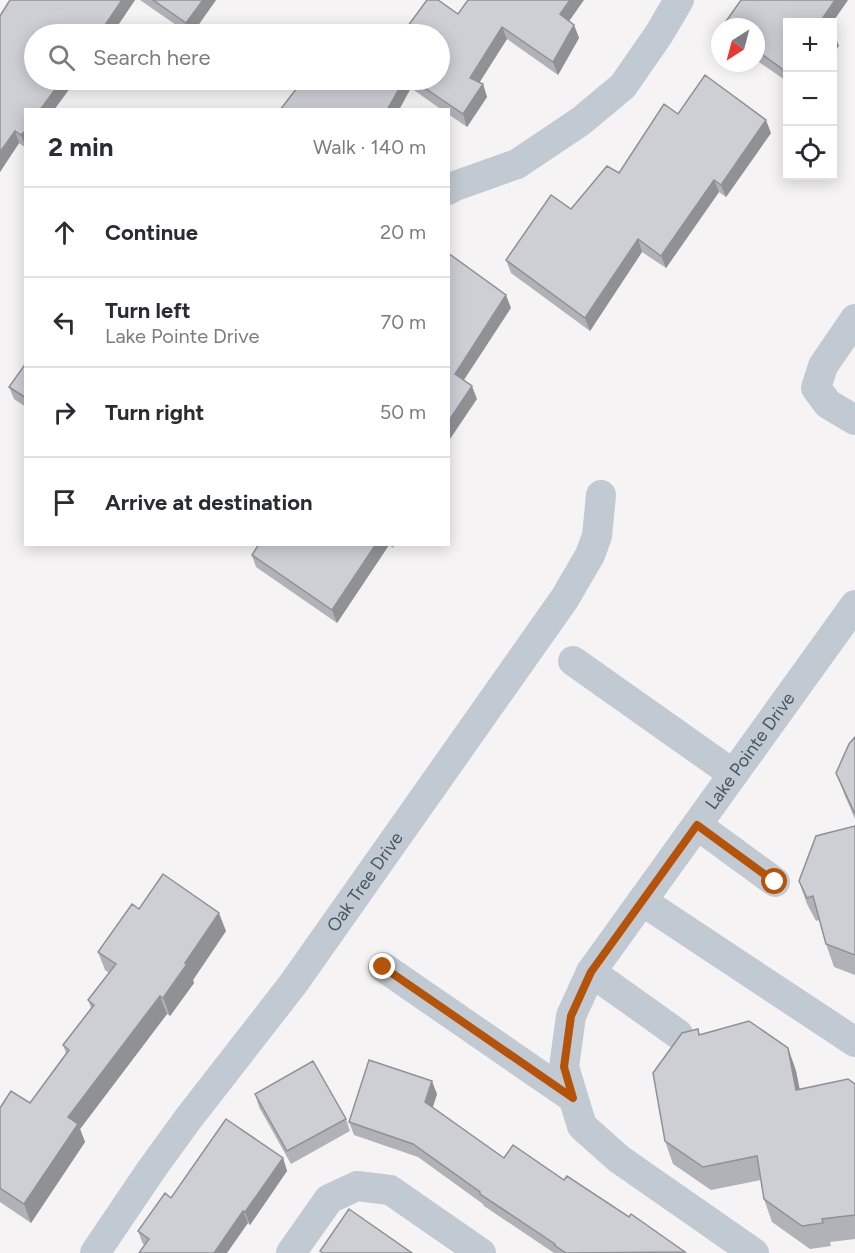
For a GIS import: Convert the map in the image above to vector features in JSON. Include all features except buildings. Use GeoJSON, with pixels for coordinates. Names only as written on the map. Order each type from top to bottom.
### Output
{"type":"FeatureCollection","features":[{"type":"Feature","properties":{"kind":"street"},"geometry":{"type":"LineString","coordinates":[[450,189],[517,164],[590,114],[623,86],[679,0]]}},
{"type":"Feature","properties":{"kind":"street"},"geometry":{"type":"LineString","coordinates":[[855,319],[823,366],[816,388],[828,404],[855,420]]}},
{"type":"Feature","properties":{"kind":"street","name":"Oak Tree Drive"},"geometry":{"type":"LineString","coordinates":[[95,1253],[188,1119],[300,974],[565,598],[591,555],[597,536],[601,495]]}},
{"type":"Feature","properties":{"kind":"street","name":"Lake Pointe Drive"},"geometry":{"type":"LineString","coordinates":[[754,1253],[619,1159],[582,1126],[564,1067],[571,1016],[591,972],[733,774],[841,646],[855,605]]}},
{"type":"Feature","properties":{"kind":"street"},"geometry":{"type":"LineString","coordinates":[[573,661],[733,774]]}},
{"type":"Feature","properties":{"kind":"street"},"geometry":{"type":"LineString","coordinates":[[697,825],[775,882]]}},
{"type":"Feature","properties":{"kind":"street"},"geometry":{"type":"LineString","coordinates":[[642,901],[855,1042]]}},
{"type":"Feature","properties":{"kind":"street"},"geometry":{"type":"LineString","coordinates":[[383,967],[573,1098]]}},
{"type":"Feature","properties":{"kind":"street"},"geometry":{"type":"LineString","coordinates":[[591,972],[678,1034]]}},
{"type":"Feature","properties":{"kind":"street"},"geometry":{"type":"LineString","coordinates":[[291,1253],[329,1199],[357,1186],[390,1190],[481,1253]]}},
{"type":"Feature","properties":{"kind":"route"},"geometry":{"type":"LineString","coordinates":[[383,967],[573,1098],[564,1067],[571,1016],[591,972],[697,825],[775,882]]}}]}
